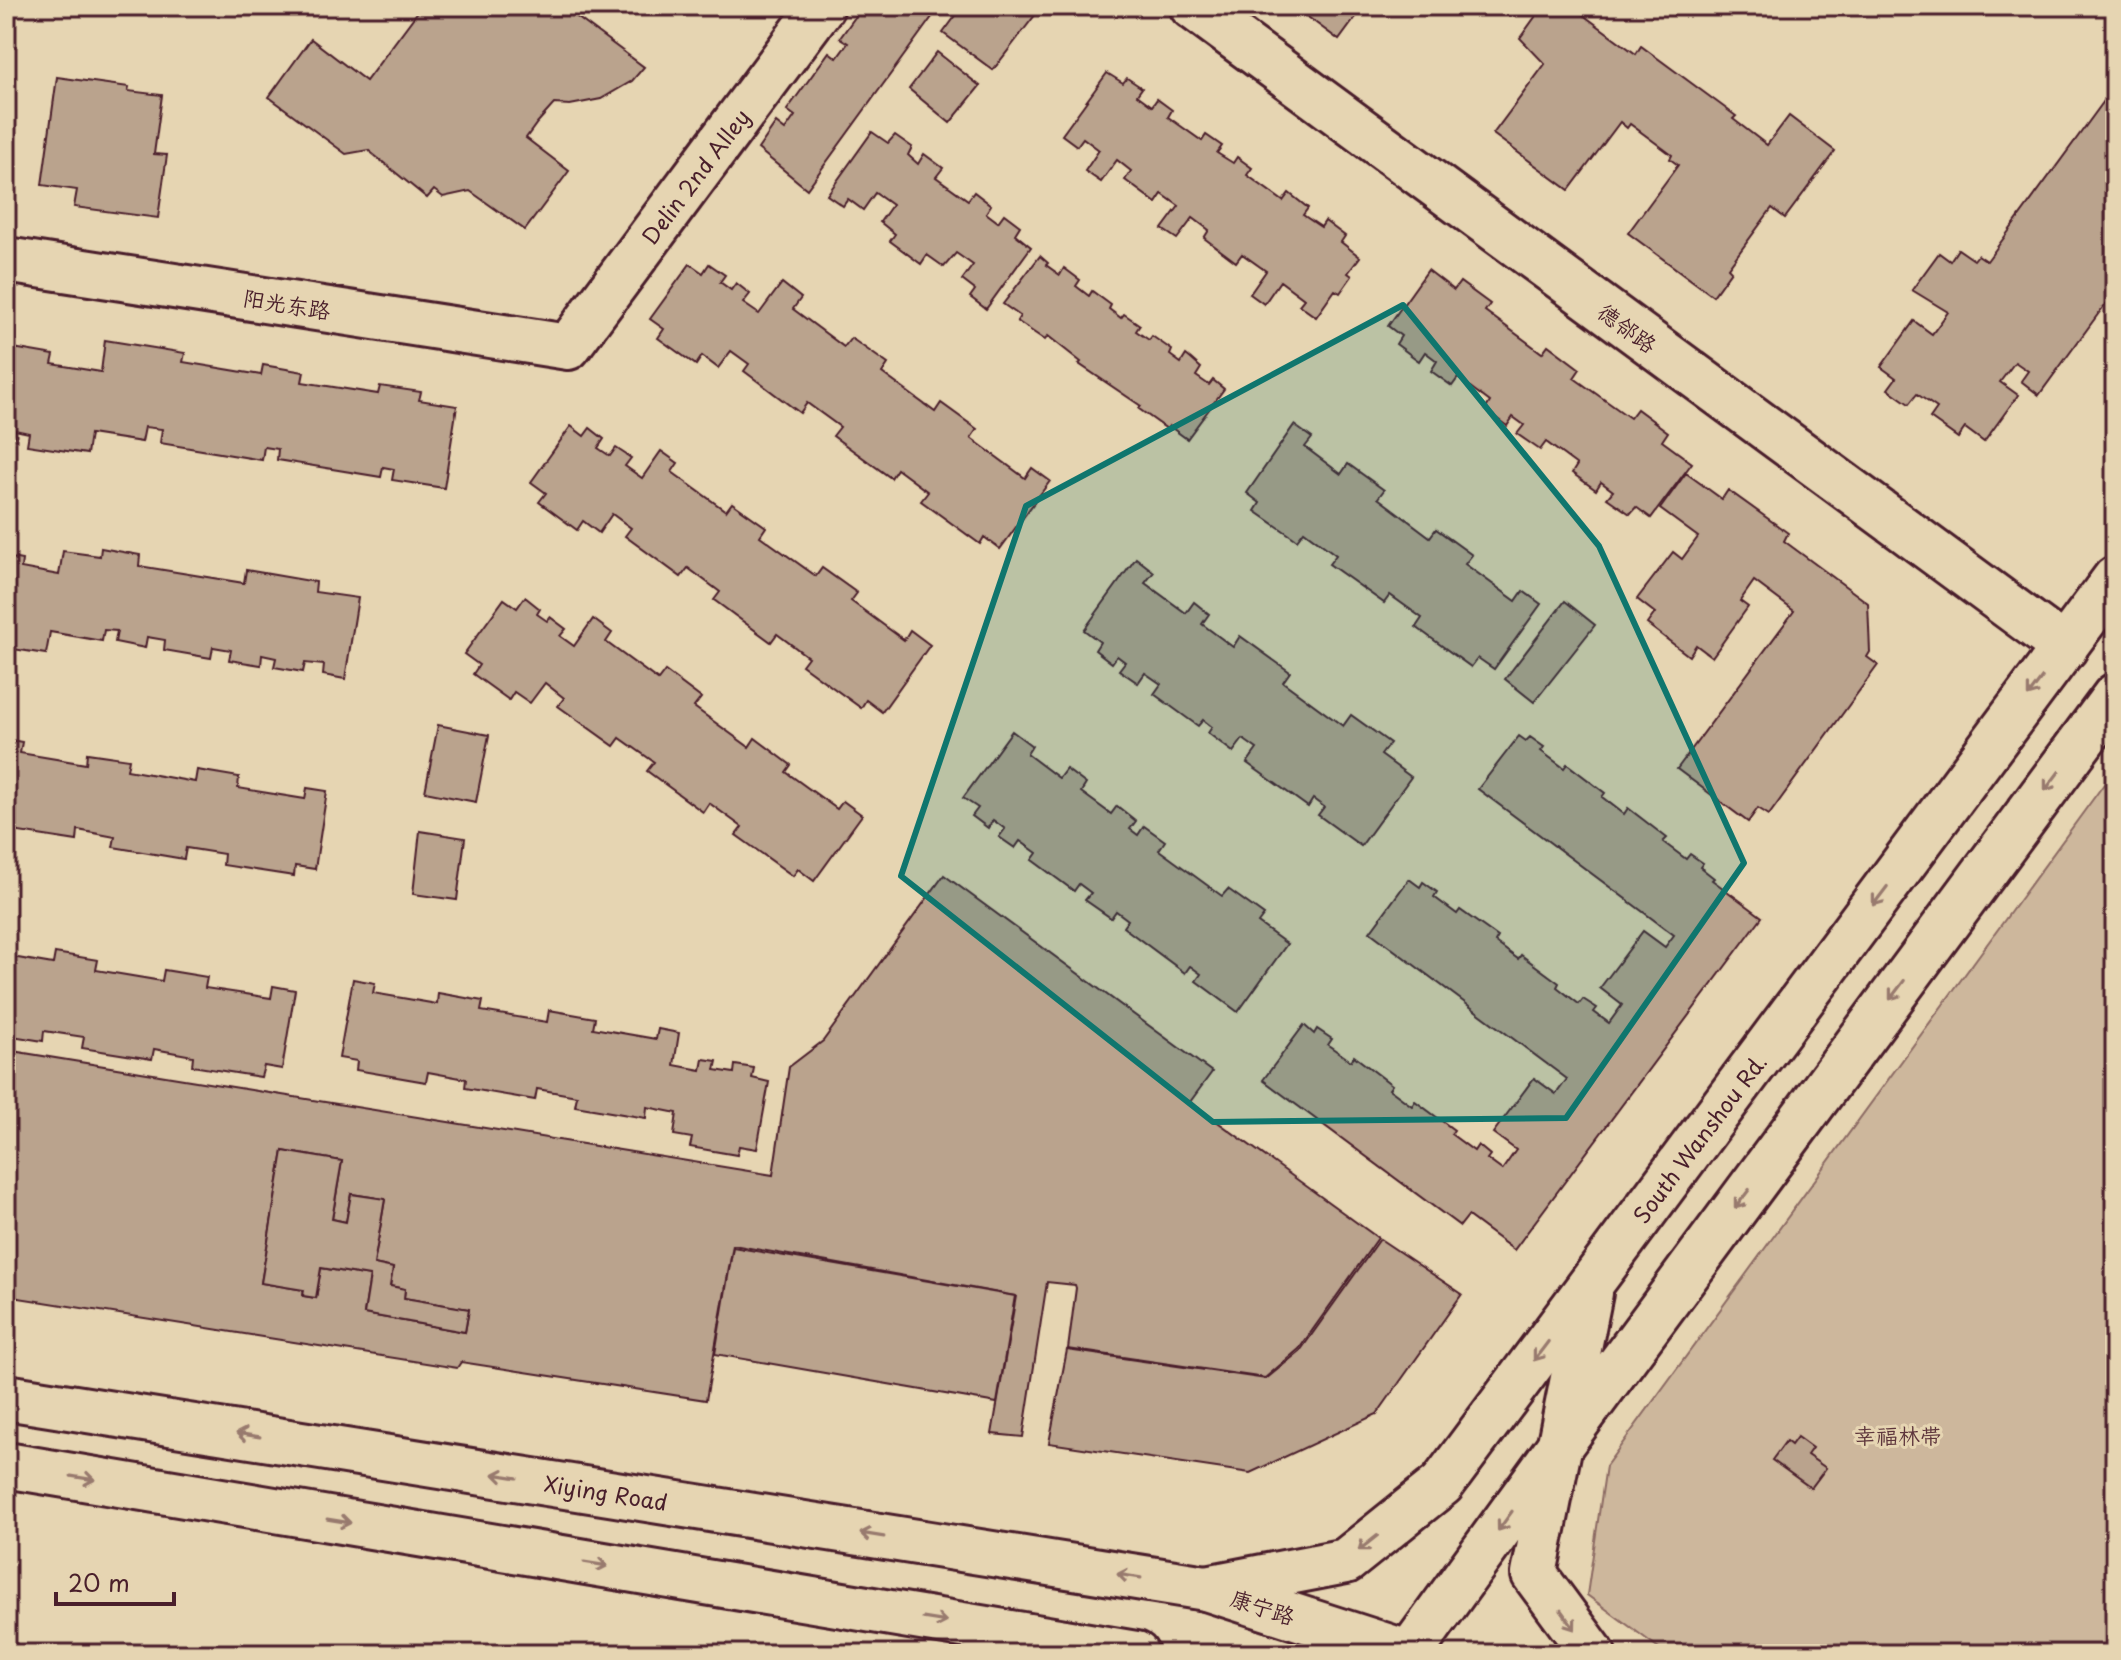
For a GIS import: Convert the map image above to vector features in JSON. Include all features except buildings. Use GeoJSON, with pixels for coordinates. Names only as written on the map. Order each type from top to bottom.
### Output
{"type":"FeatureCollection","features":[{"type":"Feature","properties":{"kind":"main road","name":"Delin 2nd Alley"},"geometry":{"type":"LineString","coordinates":[[568,347],[822,6]]}},
{"type":"Feature","properties":{"kind":"main road","name":"德邻路"},"geometry":{"type":"LineString","coordinates":[[1192,6],[2065,648]]}},
{"type":"Feature","properties":{"kind":"main road","name":"阳光东路"},"geometry":{"type":"LineString","coordinates":[[6,260],[568,347]]}},
{"type":"Feature","properties":{"kind":"main road","name":"South Wanshou Rd."},"geometry":{"type":"LineString","coordinates":[[1206,1588],[1346,1561],[1442,1484],[2115,579]]}},
{"type":"Feature","properties":{"kind":"main road"},"geometry":{"type":"LineString","coordinates":[[1410,1654],[1561,1444],[2115,696]]}},
{"type":"Feature","properties":{"kind":"main road"},"geometry":{"type":"LineString","coordinates":[[1591,1284],[1534,1574],[1593,1654]]}},
{"type":"Feature","properties":{"kind":"main road","name":"Xiying Road"},"geometry":{"type":"LineString","coordinates":[[6,1397],[1206,1588]]}},
{"type":"Feature","properties":{"kind":"main road"},"geometry":{"type":"LineString","coordinates":[[6,1465],[1136,1654]]}},
{"type":"Feature","properties":{"kind":"main road","name":"康宁路"},"geometry":{"type":"LineString","coordinates":[[1206,1588],[1410,1654]]}},
{"type":"Feature","properties":{"kind":"highlighted area"},"geometry":{"type":"Polygon","coordinates":[[[1403,305],[1599,546],[1744,863],[1566,1118],[1213,1122],[901,876],[1026,506],[1403,305]]]}},
{"type":"Feature","properties":{"kind":"green space","name":"幸福林带"},"geometry":{"type":"Polygon","coordinates":[[[2115,769],[2115,1654],[1667,1654],[1587,1595],[1606,1466],[2115,769]]]}}]}
